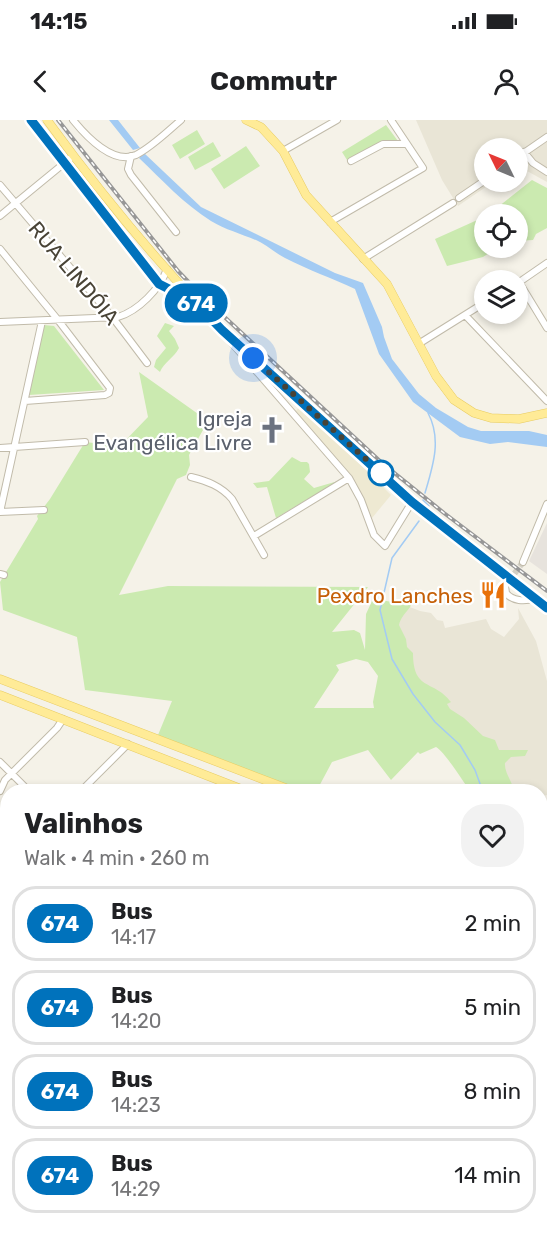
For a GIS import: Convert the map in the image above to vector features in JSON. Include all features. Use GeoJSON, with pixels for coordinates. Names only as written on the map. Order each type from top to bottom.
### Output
{"type":"FeatureCollection","features":[{"type":"Feature","properties":{"kind":"main road"},"geometry":{"type":"LineString","coordinates":[[31,120],[159,284],[195,302]]}},
{"type":"Feature","properties":{"kind":"main road"},"geometry":{"type":"LineString","coordinates":[[47,120],[73,156],[167,269],[222,330],[412,502],[547,608]]}},
{"type":"Feature","properties":{"kind":"main road"},"geometry":{"type":"LineString","coordinates":[[246,120],[261,128],[283,152],[301,188],[393,292],[441,385],[454,400],[479,416],[507,420],[547,413]]}},
{"type":"Feature","properties":{"kind":"main road"},"geometry":{"type":"LineString","coordinates":[[0,679],[275,784]]}},
{"type":"Feature","properties":{"kind":"main road"},"geometry":{"type":"LineString","coordinates":[[0,695],[229,784]]}},
{"type":"Feature","properties":{"kind":"street"},"geometry":{"type":"LineString","coordinates":[[73,120],[89,138],[104,150],[134,155],[181,120]]}},
{"type":"Feature","properties":{"kind":"street"},"geometry":{"type":"LineString","coordinates":[[283,152],[337,120]]}},
{"type":"Feature","properties":{"kind":"street"},"geometry":{"type":"LineString","coordinates":[[330,222],[423,168],[391,120]]}},
{"type":"Feature","properties":{"kind":"street"},"geometry":{"type":"LineString","coordinates":[[528,149],[547,137]]}},
{"type":"Feature","properties":{"kind":"street"},"geometry":{"type":"LineString","coordinates":[[351,161],[383,144],[405,144]]}},
{"type":"Feature","properties":{"kind":"street"},"geometry":{"type":"LineString","coordinates":[[118,154],[176,232]]}},
{"type":"Feature","properties":{"kind":"street"},"geometry":{"type":"LineString","coordinates":[[128,169],[134,155]]}},
{"type":"Feature","properties":{"kind":"street"},"geometry":{"type":"LineString","coordinates":[[0,216],[73,156]]}},
{"type":"Feature","properties":{"kind":"street"},"geometry":{"type":"LineString","coordinates":[[528,159],[547,172]]}},
{"type":"Feature","properties":{"kind":"street","name":"RUA LINDÓIA"},"geometry":{"type":"LineString","coordinates":[[0,184],[113,318],[147,363]]}},
{"type":"Feature","properties":{"kind":"street"},"geometry":{"type":"LineString","coordinates":[[459,198],[474,188]]}},
{"type":"Feature","properties":{"kind":"street"},"geometry":{"type":"LineString","coordinates":[[363,259],[453,203]]}},
{"type":"Feature","properties":{"kind":"street"},"geometry":{"type":"LineString","coordinates":[[0,249],[110,388],[108,394],[25,401]]}},
{"type":"Feature","properties":{"kind":"street"},"geometry":{"type":"LineString","coordinates":[[528,275],[547,263]]}},
{"type":"Feature","properties":{"kind":"street"},"geometry":{"type":"LineString","coordinates":[[0,322],[113,318],[128,314],[159,284],[167,269]]}},
{"type":"Feature","properties":{"kind":"street"},"geometry":{"type":"LineString","coordinates":[[528,298],[547,328]]}},
{"type":"Feature","properties":{"kind":"street"},"geometry":{"type":"LineString","coordinates":[[420,343],[474,309]]}},
{"type":"Feature","properties":{"kind":"street"},"geometry":{"type":"LineString","coordinates":[[465,315],[547,401]]}},
{"type":"Feature","properties":{"kind":"street"},"geometry":{"type":"LineString","coordinates":[[42,321],[0,512],[44,510]]}},
{"type":"Feature","properties":{"kind":"street"},"geometry":{"type":"LineString","coordinates":[[222,330],[349,478],[361,500],[374,534],[385,546],[412,502]]}},
{"type":"Feature","properties":{"kind":"street"},"geometry":{"type":"LineString","coordinates":[[0,448],[85,442]]}},
{"type":"Feature","properties":{"kind":"street"},"geometry":{"type":"LineString","coordinates":[[191,477],[206,480],[225,491],[264,555]]}},
{"type":"Feature","properties":{"kind":"street"},"geometry":{"type":"LineString","coordinates":[[254,536],[349,478]]}},
{"type":"Feature","properties":{"kind":"street"},"geometry":{"type":"LineString","coordinates":[[523,562],[547,504]]}},
{"type":"Feature","properties":{"kind":"street"},"geometry":{"type":"LineString","coordinates":[[505,586],[506,593],[511,598],[528,601],[534,598]]}},
{"type":"Feature","properties":{"kind":"street"},"geometry":{"type":"LineString","coordinates":[[3,784],[63,719]]}},
{"type":"Feature","properties":{"kind":"street"},"geometry":{"type":"LineString","coordinates":[[88,784],[128,744]]}},
{"type":"Feature","properties":{"kind":"street"},"geometry":{"type":"LineString","coordinates":[[0,762],[22,784]]}},
{"type":"Feature","properties":{"kind":"shaded area"},"geometry":{"type":"Polygon","coordinates":[[[416,120],[547,120],[547,182],[528,172],[528,138],[474,138],[474,192],[478,192],[458,206],[442,180],[416,120]]]}},
{"type":"Feature","properties":{"kind":"shaded area"},"geometry":{"type":"Polygon","coordinates":[[[301,405],[391,495],[372,518],[356,483],[295,412],[301,405]]]}},
{"type":"Feature","properties":{"kind":"shaded area"},"geometry":{"type":"Polygon","coordinates":[[[547,523],[547,574],[529,561],[547,523]]]}},
{"type":"Feature","properties":{"kind":"shaded area"},"geometry":{"type":"Polygon","coordinates":[[[402,604],[431,613],[437,620],[443,621],[445,628],[486,619],[491,629],[504,637],[519,619],[518,608],[536,641],[547,681],[547,784],[500,784],[449,715],[409,669],[397,638],[402,604]]]}},
{"type":"Feature","properties":{"kind":"green space"},"geometry":{"type":"Polygon","coordinates":[[[386,125],[398,141],[383,141],[347,160],[342,152],[386,125]]]}},
{"type":"Feature","properties":{"kind":"green space"},"geometry":{"type":"Polygon","coordinates":[[[197,130],[205,144],[180,159],[172,145],[197,130]]]}},
{"type":"Feature","properties":{"kind":"green space"},"geometry":{"type":"Polygon","coordinates":[[[213,142],[221,156],[195,170],[188,157],[213,142]]]}},
{"type":"Feature","properties":{"kind":"green space"},"geometry":{"type":"Polygon","coordinates":[[[246,146],[260,166],[224,189],[211,169],[246,146]]]}},
{"type":"Feature","properties":{"kind":"green space"},"geometry":{"type":"Polygon","coordinates":[[[532,180],[547,188],[547,228],[536,234],[533,240],[528,240],[528,204],[502,204],[517,192],[528,192],[528,183],[532,180]]]}},
{"type":"Feature","properties":{"kind":"green space"},"geometry":{"type":"Polygon","coordinates":[[[474,221],[474,258],[479,258],[447,266],[435,239],[474,221]]]}},
{"type":"Feature","properties":{"kind":"green space"},"geometry":{"type":"Polygon","coordinates":[[[165,323],[174,326],[169,331],[179,348],[160,372],[154,367],[156,360],[166,348],[157,336],[165,323]]]}},
{"type":"Feature","properties":{"kind":"green space"},"geometry":{"type":"Polygon","coordinates":[[[44,325],[54,326],[104,390],[29,395],[44,325]]]}},
{"type":"Feature","properties":{"kind":"green space"},"geometry":{"type":"Polygon","coordinates":[[[139,372],[208,421],[189,455],[190,465],[186,475],[177,479],[119,595],[168,586],[368,587],[332,632],[354,630],[360,633],[365,650],[366,614],[372,601],[395,602],[413,598],[412,604],[399,625],[407,647],[413,653],[417,674],[421,680],[438,690],[451,702],[447,704],[450,709],[464,718],[483,736],[495,740],[499,750],[528,750],[525,756],[511,757],[505,763],[512,784],[465,784],[436,747],[420,754],[418,752],[391,780],[368,750],[332,762],[320,784],[277,784],[158,735],[172,701],[85,690],[77,637],[3,610],[0,582],[38,519],[37,516],[85,442],[120,446],[148,417],[139,372]],[[356,659],[336,665],[339,670],[314,708],[374,708],[378,676],[368,662],[356,659]]]}},
{"type":"Feature","properties":{"kind":"green space"},"geometry":{"type":"Polygon","coordinates":[[[292,457],[309,464],[310,472],[304,479],[314,488],[338,481],[276,518],[267,487],[257,488],[253,483],[269,481],[292,457]]]}},
{"type":"Feature","properties":{"kind":"water"},"geometry":{"type":"Polygon","coordinates":[[[109,120],[118,120],[140,148],[133,150],[109,120]]]}},
{"type":"Feature","properties":{"kind":"water"},"geometry":{"type":"Polygon","coordinates":[[[144,153],[201,207],[335,273],[363,283],[382,327],[392,359],[419,394],[436,408],[468,427],[481,431],[529,431],[547,435],[547,447],[508,442],[490,444],[460,437],[413,402],[379,354],[355,289],[281,256],[258,241],[211,221],[182,199],[139,158],[144,153]]]}},
{"type":"Feature","properties":{"kind":"waterway"},"geometry":{"type":"LineString","coordinates":[[425,493],[435,453],[435,433],[428,413]]}},
{"type":"Feature","properties":{"kind":"waterway"},"geometry":{"type":"LineString","coordinates":[[423,500],[429,506]]}},
{"type":"Feature","properties":{"kind":"waterway"},"geometry":{"type":"LineString","coordinates":[[419,521],[392,558],[380,610],[392,659],[413,694],[435,722],[460,745],[475,770],[480,784]]}},
{"type":"Feature","properties":{"kind":"tunnel"},"geometry":{"type":"LineString","coordinates":[[509,581],[523,562]]}},
{"type":"Feature","properties":{"kind":"railway"},"geometry":{"type":"LineString","coordinates":[[58,120],[178,271],[203,297],[382,463],[547,591]]}},
{"type":"Feature","properties":{"kind":"bus line","name":"674"},"geometry":{"type":"LineString","coordinates":[[31,120],[159,284],[195,302],[222,330],[412,502],[547,608]]}},
{"type":"Feature","properties":{"kind":"place","name":"Igreja Evangélica Livre"},"geometry":{"type":"Point","coordinates":[272,430]}},
{"type":"Feature","properties":{"kind":"place","name":"Pexdro Lanches"},"geometry":{"type":"Point","coordinates":[493,595]}},
{"type":"Feature","properties":{"kind":"route"},"geometry":{"type":"LineString","coordinates":[[253,358],[387,478],[381,473]]}}]}
